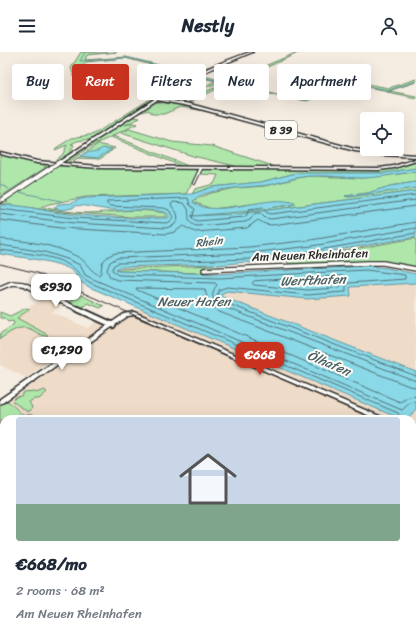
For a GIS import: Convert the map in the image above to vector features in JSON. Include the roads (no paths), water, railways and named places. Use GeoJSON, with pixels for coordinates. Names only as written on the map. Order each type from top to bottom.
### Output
{"type":"FeatureCollection","features":[{"type":"Feature","properties":{"kind":"main road"},"geometry":{"type":"LineString","coordinates":[[206,69],[252,52]]}},
{"type":"Feature","properties":{"kind":"main road","name":"B 39"},"geometry":{"type":"LineString","coordinates":[[0,202],[153,100]]}},
{"type":"Feature","properties":{"kind":"main road","name":"B 39"},"geometry":{"type":"LineString","coordinates":[[148,104],[161,100],[192,105],[355,150],[382,154],[416,156]]}},
{"type":"Feature","properties":{"kind":"street"},"geometry":{"type":"LineString","coordinates":[[0,153],[32,161],[78,166],[382,169],[396,167],[416,160]]}},
{"type":"Feature","properties":{"kind":"street"},"geometry":{"type":"LineString","coordinates":[[194,183],[201,168]]}},
{"type":"Feature","properties":{"kind":"street","name":"Am Neuen Rheinhafen"},"geometry":{"type":"LineString","coordinates":[[204,270],[383,263],[416,270]]}},
{"type":"Feature","properties":{"kind":"street"},"geometry":{"type":"LineString","coordinates":[[0,288],[12,283],[23,284],[113,325]]}},
{"type":"Feature","properties":{"kind":"street"},"geometry":{"type":"LineString","coordinates":[[0,402],[128,314],[134,313],[373,415]]}},
{"type":"Feature","properties":{"kind":"street"},"geometry":{"type":"LineString","coordinates":[[102,320],[112,321],[123,318]]}},
{"type":"Feature","properties":{"kind":"water"},"geometry":{"type":"Polygon","coordinates":[[[103,148],[112,149],[98,158],[80,156],[85,153],[97,151],[103,148]]]}},
{"type":"Feature","properties":{"kind":"water"},"geometry":{"type":"Polygon","coordinates":[[[416,168],[416,172],[376,177],[362,178],[307,176],[268,185],[215,191],[197,197],[193,202],[203,207],[215,208],[229,208],[273,201],[286,201],[296,204],[249,211],[191,216],[238,214],[416,191],[416,237],[313,254],[253,261],[250,263],[119,267],[116,269],[118,271],[219,274],[367,266],[387,268],[416,274],[416,283],[350,287],[351,296],[307,299],[227,291],[221,294],[223,297],[416,372],[416,409],[411,415],[392,415],[89,287],[74,278],[76,275],[71,270],[63,266],[41,260],[0,254],[0,205],[22,206],[87,216],[167,218],[169,217],[167,213],[161,211],[109,210],[88,206],[74,206],[73,208],[62,210],[54,208],[58,204],[72,203],[85,198],[192,194],[212,187],[261,182],[296,173],[385,173],[416,168]]]}},
{"type":"Feature","properties":{"kind":"water"},"geometry":{"type":"Polygon","coordinates":[[[416,182],[416,188],[349,197],[345,196],[368,193],[390,186],[416,182]]]}},
{"type":"Feature","properties":{"kind":"waterway"},"geometry":{"type":"LineString","coordinates":[[85,52],[80,61],[127,58]]}},
{"type":"Feature","properties":{"kind":"waterway"},"geometry":{"type":"LineString","coordinates":[[129,58],[152,64]]}},
{"type":"Feature","properties":{"kind":"waterway"},"geometry":{"type":"LineString","coordinates":[[206,78],[214,80]]}},
{"type":"Feature","properties":{"kind":"waterway"},"geometry":{"type":"LineString","coordinates":[[371,87],[389,90],[416,81]]}},
{"type":"Feature","properties":{"kind":"waterway"},"geometry":{"type":"LineString","coordinates":[[269,94],[277,95]]}},
{"type":"Feature","properties":{"kind":"waterway"},"geometry":{"type":"LineString","coordinates":[[0,184],[9,189]]}},
{"type":"Feature","properties":{"kind":"waterway"},"geometry":{"type":"LineString","coordinates":[[19,192],[61,201]]}},
{"type":"Feature","properties":{"kind":"railway"},"geometry":{"type":"LineString","coordinates":[[0,264],[37,273],[365,415]]}},
{"type":"Feature","properties":{"kind":"water label","name":"Rhein"},"geometry":{"type":"Point","coordinates":[209,242]}},
{"type":"Feature","properties":{"kind":"water label","name":"Werfthafen"},"geometry":{"type":"Point","coordinates":[313,280]}},
{"type":"Feature","properties":{"kind":"water label","name":"Neuer Hafen"},"geometry":{"type":"Point","coordinates":[194,301]}},
{"type":"Feature","properties":{"kind":"water label","name":"Ölhafen"},"geometry":{"type":"Point","coordinates":[329,363]}}]}
